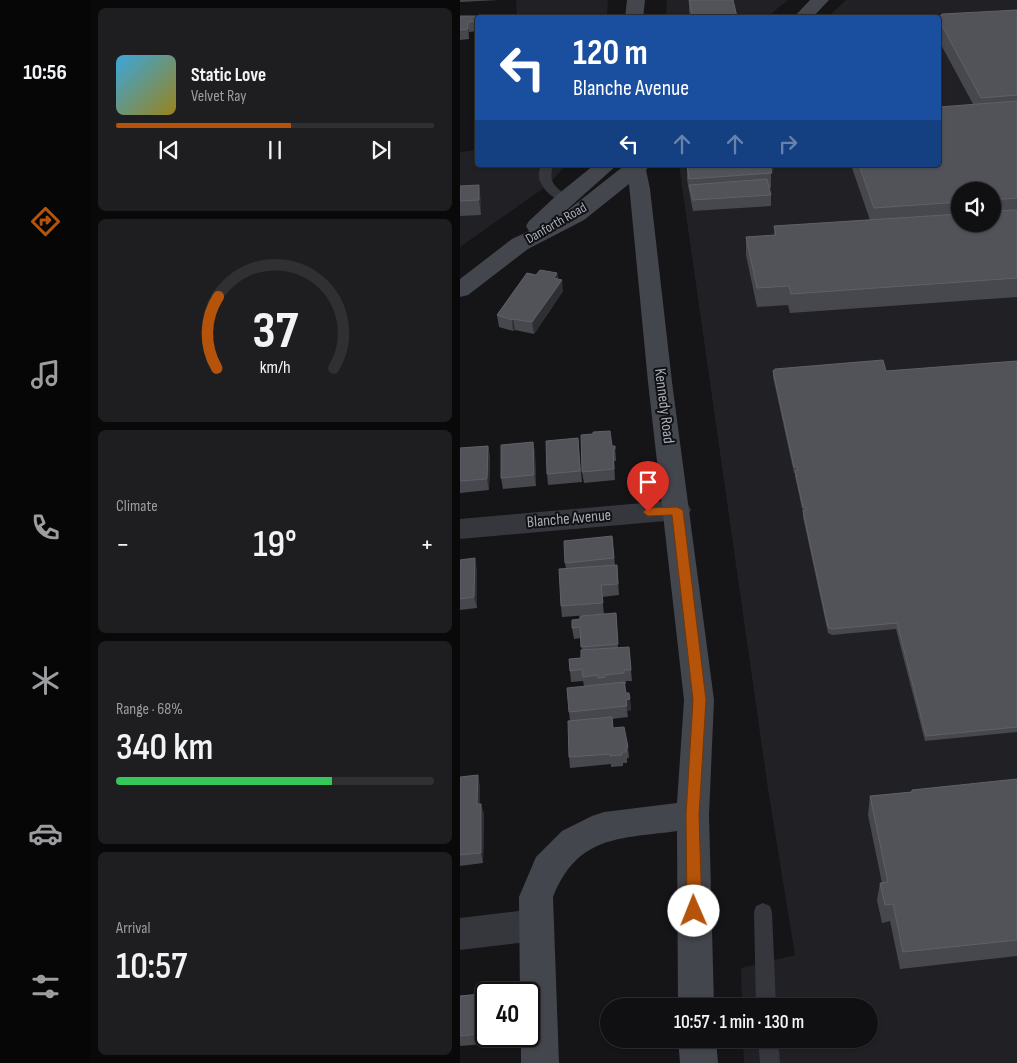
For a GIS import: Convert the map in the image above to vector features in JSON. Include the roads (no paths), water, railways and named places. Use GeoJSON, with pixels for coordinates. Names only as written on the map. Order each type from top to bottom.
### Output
{"type":"FeatureCollection","features":[{"type":"Feature","properties":{"kind":"street"},"geometry":{"type":"LineString","coordinates":[[634,15],[636,0]]}},
{"type":"Feature","properties":{"kind":"street"},"geometry":{"type":"LineString","coordinates":[[804,15],[820,0]]}},
{"type":"Feature","properties":{"kind":"street","name":"Danforth Road"},"geometry":{"type":"LineString","coordinates":[[460,290],[520,244],[564,199],[604,167]]}},
{"type":"Feature","properties":{"kind":"street","name":"Danforth Road"},"geometry":{"type":"LineString","coordinates":[[520,244],[576,215],[636,167]]}},
{"type":"Feature","properties":{"kind":"street","name":"Kennedy Road"},"geometry":{"type":"LineString","coordinates":[[637,167],[660,382],[699,700],[693,815],[696,998]]}},
{"type":"Feature","properties":{"kind":"street","name":"Blanche Avenue"},"geometry":{"type":"LineString","coordinates":[[460,529],[677,510]]}},
{"type":"Feature","properties":{"kind":"street"},"geometry":{"type":"LineString","coordinates":[[540,1063],[536,896],[548,868],[574,841],[604,826],[693,815]]}},
{"type":"Feature","properties":{"kind":"street"},"geometry":{"type":"LineString","coordinates":[[460,934],[536,925]]}},
{"type":"Feature","properties":{"kind":"street"},"geometry":{"type":"LineString","coordinates":[[698,1048],[699,1063]]}},
{"type":"Feature","properties":{"kind":"lane"},"geometry":{"type":"LineString","coordinates":[[546,167],[544,176],[548,186],[564,199]]}},
{"type":"Feature","properties":{"kind":"lane"},"geometry":{"type":"LineString","coordinates":[[763,912],[766,998]]}},
{"type":"Feature","properties":{"kind":"lane"},"geometry":{"type":"LineString","coordinates":[[769,1048],[770,1063]]}}]}
